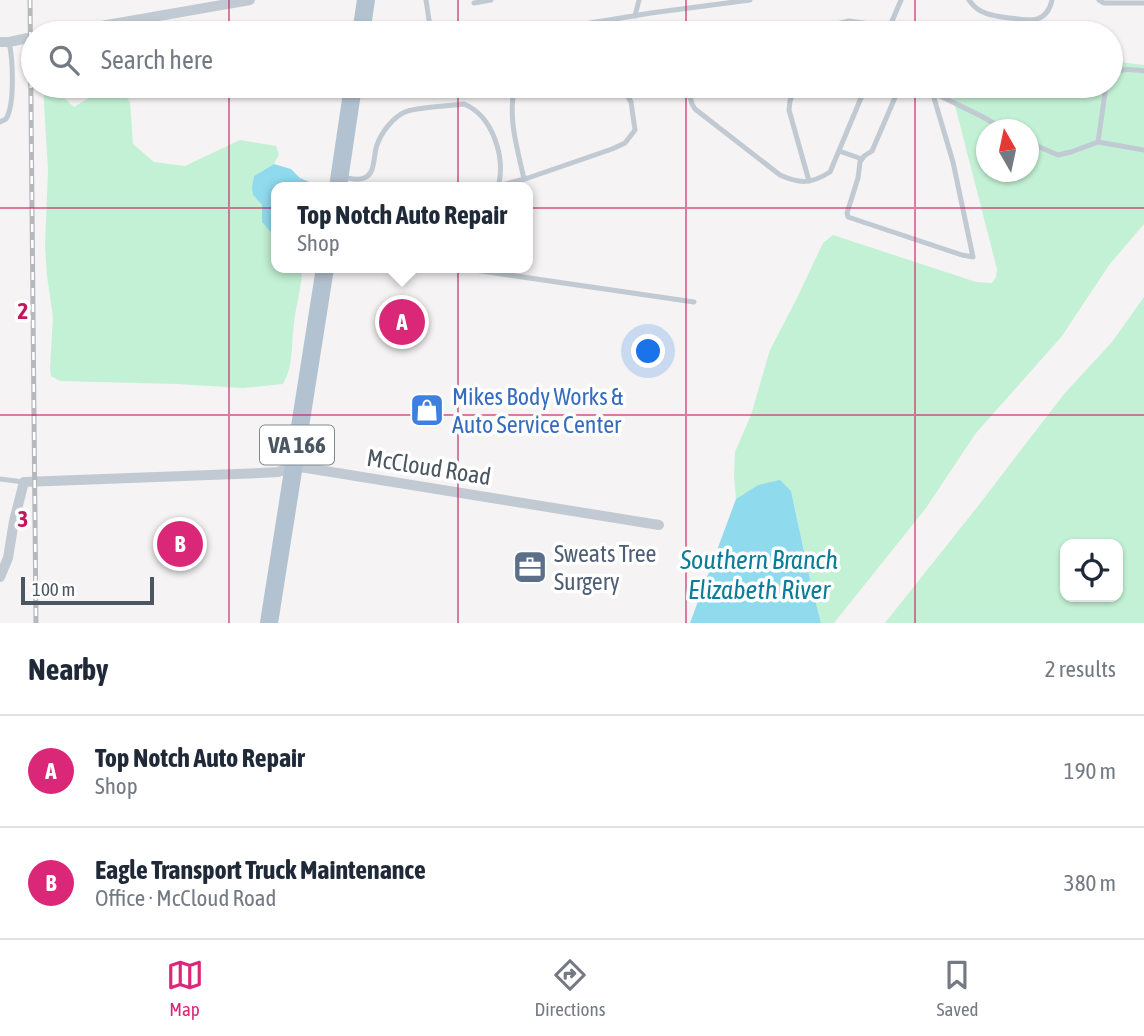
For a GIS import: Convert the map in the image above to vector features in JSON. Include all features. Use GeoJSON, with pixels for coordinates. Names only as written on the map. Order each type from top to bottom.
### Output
{"type":"FeatureCollection","features":[{"type":"Feature","properties":{"kind":"main road"},"geometry":{"type":"LineString","coordinates":[[363,21],[366,0]]}},
{"type":"Feature","properties":{"kind":"main road"},"geometry":{"type":"LineString","coordinates":[[338,182],[351,98]]}},
{"type":"Feature","properties":{"kind":"main road","name":"VA 166"},"geometry":{"type":"LineString","coordinates":[[269,623],[325,273]]}},
{"type":"Feature","properties":{"kind":"street"},"geometry":{"type":"LineString","coordinates":[[130,21],[250,0]]}},
{"type":"Feature","properties":{"kind":"street","name":"McCloud Road"},"geometry":{"type":"LineString","coordinates":[[24,482],[278,472],[294,466],[659,525]]}},
{"type":"Feature","properties":{"kind":"street"},"geometry":{"type":"LineString","coordinates":[[0,576],[8,558],[24,482]]}},
{"type":"Feature","properties":{"kind":"lane"},"geometry":{"type":"LineString","coordinates":[[426,0],[429,21]]}},
{"type":"Feature","properties":{"kind":"lane"},"geometry":{"type":"LineString","coordinates":[[474,3],[491,0]]}},
{"type":"Feature","properties":{"kind":"lane"},"geometry":{"type":"LineString","coordinates":[[635,16],[639,0]]}},
{"type":"Feature","properties":{"kind":"lane"},"geometry":{"type":"LineString","coordinates":[[604,21],[750,0]]}},
{"type":"Feature","properties":{"kind":"lane"},"geometry":{"type":"LineString","coordinates":[[893,21],[901,0]]}},
{"type":"Feature","properties":{"kind":"lane"},"geometry":{"type":"LineString","coordinates":[[969,0],[974,7],[988,15],[1028,21],[1044,16],[1052,0]]}},
{"type":"Feature","properties":{"kind":"lane"},"geometry":{"type":"LineString","coordinates":[[1099,0],[1112,4],[1144,3]]}},
{"type":"Feature","properties":{"kind":"lane"},"geometry":{"type":"LineString","coordinates":[[0,122],[6,119],[11,106],[12,62],[4,42]]}},
{"type":"Feature","properties":{"kind":"lane"},"geometry":{"type":"LineString","coordinates":[[1123,70],[1144,71]]}},
{"type":"Feature","properties":{"kind":"lane"},"geometry":{"type":"LineString","coordinates":[[512,98],[513,127],[524,179]]}},
{"type":"Feature","properties":{"kind":"lane"},"geometry":{"type":"LineString","coordinates":[[514,182],[625,143],[635,130],[629,98]]}},
{"type":"Feature","properties":{"kind":"lane"},"geometry":{"type":"LineString","coordinates":[[690,98],[695,109],[780,175],[794,181],[809,181],[830,172],[861,98]]}},
{"type":"Feature","properties":{"kind":"lane"},"geometry":{"type":"LineString","coordinates":[[791,98],[789,110],[809,181]]}},
{"type":"Feature","properties":{"kind":"lane"},"geometry":{"type":"LineString","coordinates":[[895,98],[872,151],[862,159],[848,217],[973,257],[953,162],[934,98]]}},
{"type":"Feature","properties":{"kind":"lane"},"geometry":{"type":"LineString","coordinates":[[944,98],[986,119]]}},
{"type":"Feature","properties":{"kind":"lane"},"geometry":{"type":"LineString","coordinates":[[1098,142],[1104,98]]}},
{"type":"Feature","properties":{"kind":"lane"},"geometry":{"type":"LineString","coordinates":[[338,182],[366,178],[370,174],[378,141],[390,124],[404,112],[464,104],[473,108],[494,134],[500,178],[498,182]]}},
{"type":"Feature","properties":{"kind":"lane"},"geometry":{"type":"LineString","coordinates":[[1039,147],[1058,155],[1098,142],[1144,149]]}},
{"type":"Feature","properties":{"kind":"lane"},"geometry":{"type":"LineString","coordinates":[[839,151],[862,159]]}},
{"type":"Feature","properties":{"kind":"lane"},"geometry":{"type":"LineString","coordinates":[[495,273],[694,302]]}},
{"type":"Feature","properties":{"kind":"lane"},"geometry":{"type":"LineString","coordinates":[[0,478],[24,482]]}},
{"type":"Feature","properties":{"kind":"green space"},"geometry":{"type":"Polygon","coordinates":[[[1123,62],[1144,65],[1144,224],[1109,265],[1062,336],[976,433],[926,508],[834,623],[821,623],[791,491],[758,485],[736,499],[734,477],[735,452],[751,415],[770,350],[823,243],[833,235],[976,282],[992,283],[997,269],[953,98],[1123,98],[1123,62]]]}},
{"type":"Feature","properties":{"kind":"green space"},"geometry":{"type":"Polygon","coordinates":[[[44,98],[64,98],[74,107],[89,98],[127,98],[130,102],[133,144],[154,162],[185,166],[240,140],[276,146],[279,154],[274,164],[254,176],[253,195],[262,205],[271,230],[271,273],[302,273],[291,362],[283,384],[243,388],[60,381],[51,376],[53,317],[45,247],[48,170],[44,98]]]}},
{"type":"Feature","properties":{"kind":"green space"},"geometry":{"type":"Polygon","coordinates":[[[1144,297],[1144,623],[885,623],[978,506],[1064,394],[1112,342],[1144,297]]]}},
{"type":"Feature","properties":{"kind":"water"},"geometry":{"type":"Polygon","coordinates":[[[274,164],[291,169],[300,178],[309,182],[271,182],[271,232],[262,222],[262,205],[253,195],[254,176],[274,164]]]}},
{"type":"Feature","properties":{"kind":"water","name":"Southern Branch Elizabeth River"},"geometry":{"type":"Polygon","coordinates":[[[780,480],[791,491],[821,623],[690,623],[736,499],[758,485],[780,480]]]}},
{"type":"Feature","properties":{"kind":"railway"},"geometry":{"type":"LineString","coordinates":[[30,0],[30,21]]}},
{"type":"Feature","properties":{"kind":"railway"},"geometry":{"type":"LineString","coordinates":[[31,98],[36,623]]}},
{"type":"Feature","properties":{"kind":"place","name":"Top Notch Auto Repair"},"geometry":{"type":"Point","coordinates":[402,322]}},
{"type":"Feature","properties":{"kind":"place","name":"Mikes Body Works & Auto Service Center"},"geometry":{"type":"Point","coordinates":[427,410]}},
{"type":"Feature","properties":{"kind":"place","name":"Eagle Transport Truck Maintenance"},"geometry":{"type":"Point","coordinates":[180,544]}},
{"type":"Feature","properties":{"kind":"place","name":"Sweats Tree Surgery"},"geometry":{"type":"Point","coordinates":[530,567]}}]}
